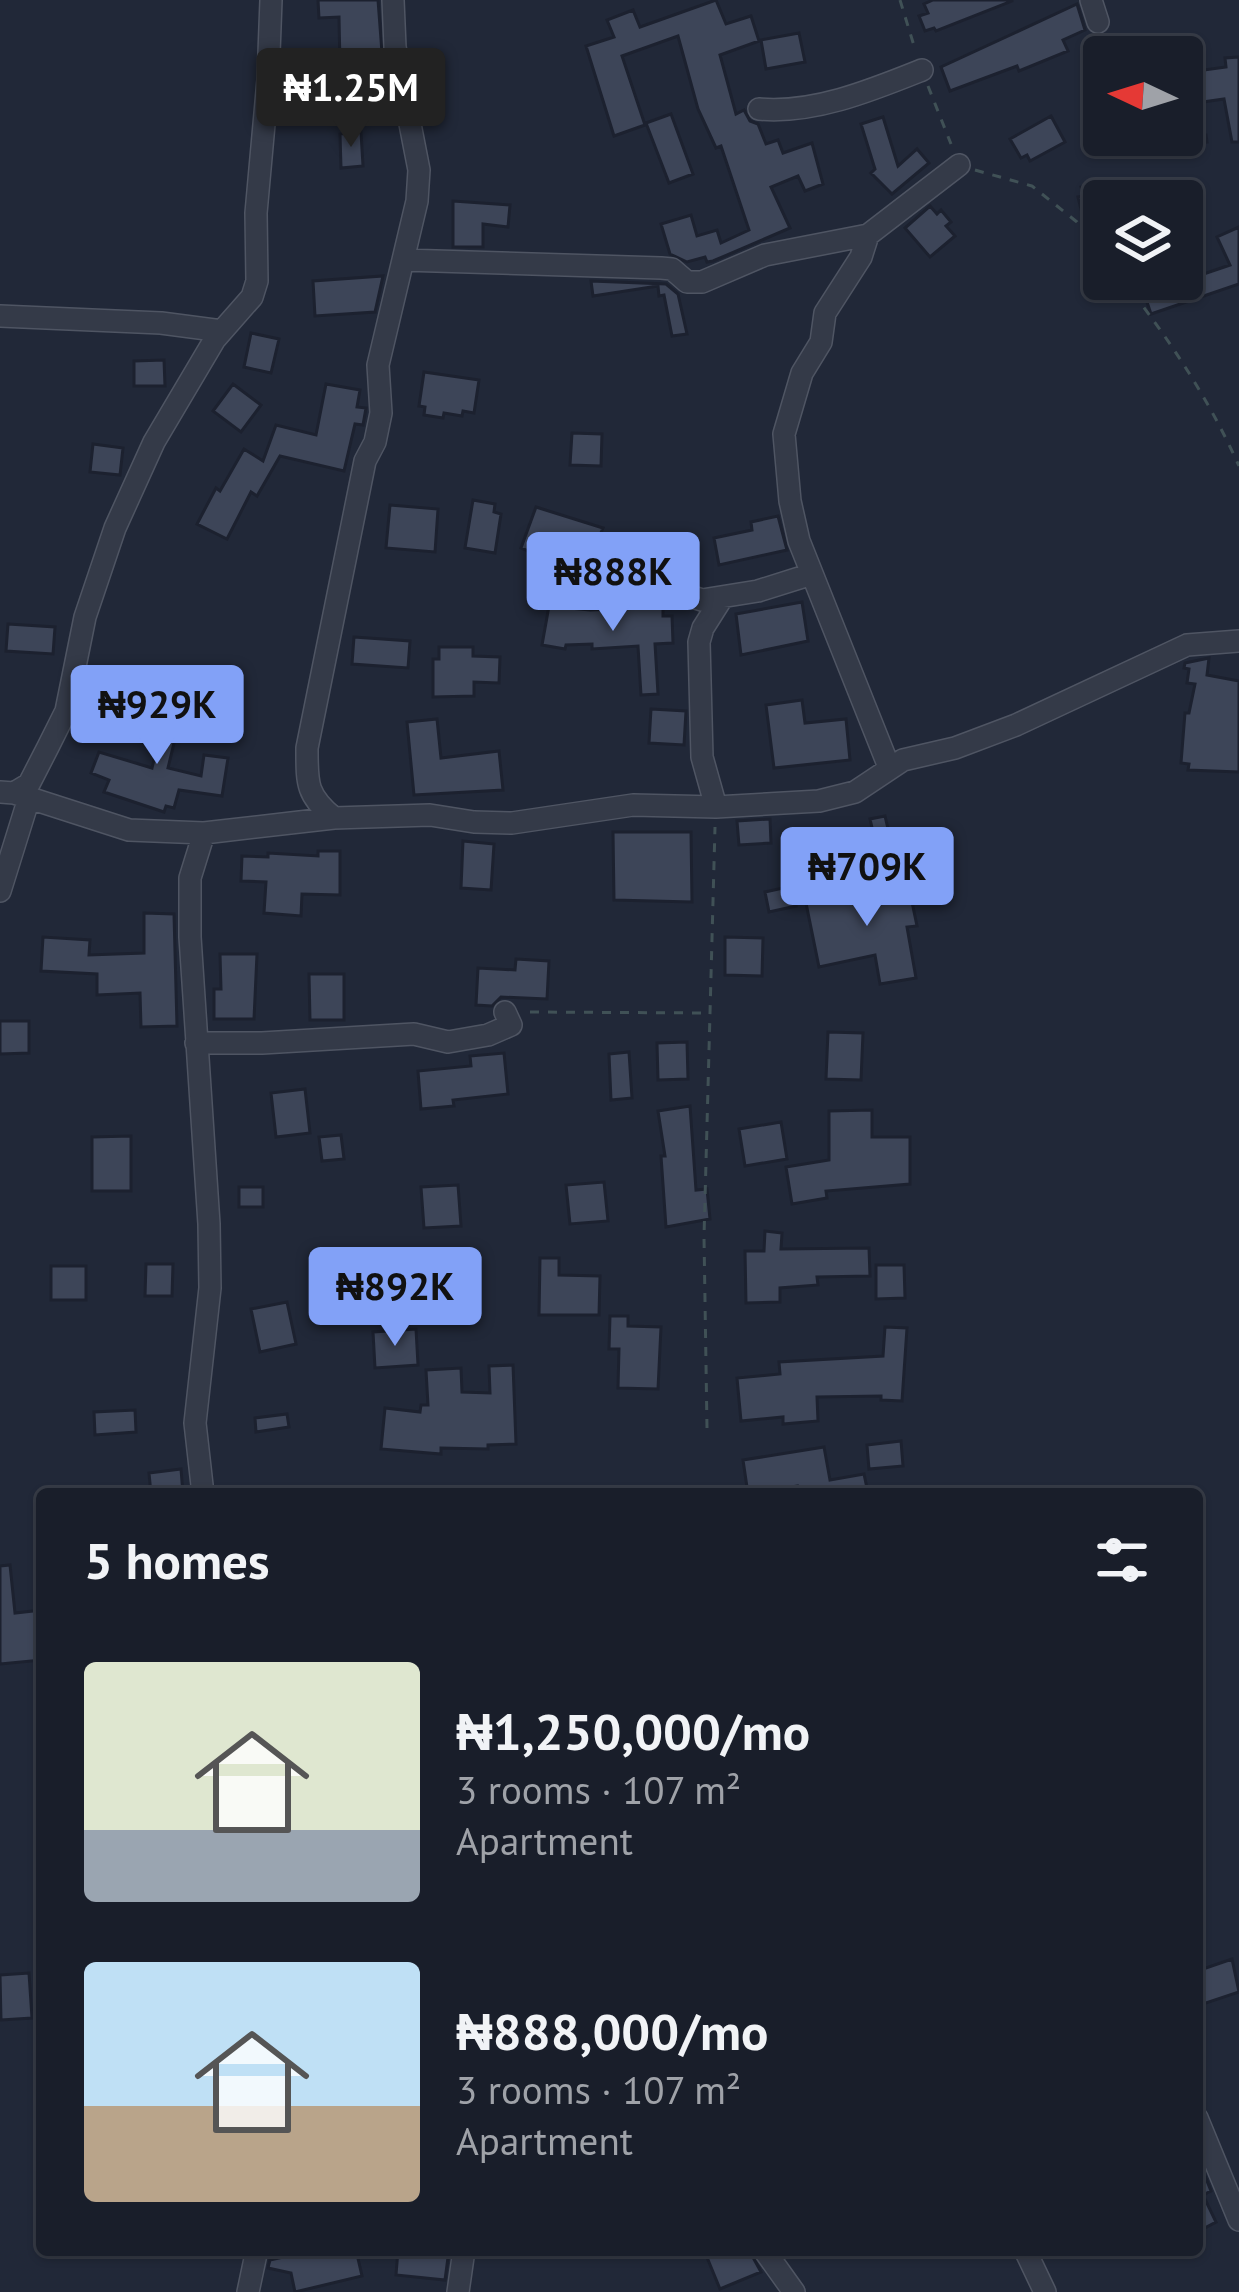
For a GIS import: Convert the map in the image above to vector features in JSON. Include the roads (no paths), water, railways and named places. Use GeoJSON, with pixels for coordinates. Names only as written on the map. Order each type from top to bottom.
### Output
{"type":"FeatureCollection","features":[{"type":"Feature","properties":{"kind":"street"},"geometry":{"type":"LineString","coordinates":[[0,891],[14,794],[29,784],[66,711],[85,617],[115,528],[166,416],[222,331],[252,297],[257,281],[256,213],[271,0]]}},
{"type":"Feature","properties":{"kind":"street"},"geometry":{"type":"LineString","coordinates":[[334,818],[316,803],[307,782],[307,748],[365,461],[381,413],[378,365],[417,201],[419,170],[398,62],[393,0]]}},
{"type":"Feature","properties":{"kind":"street"},"geometry":{"type":"LineString","coordinates":[[759,109],[784,111],[838,99],[922,70]]}},
{"type":"Feature","properties":{"kind":"street"},"geometry":{"type":"LineString","coordinates":[[403,260],[661,268],[672,269],[687,282],[702,282],[765,255],[868,235],[958,165]]}},
{"type":"Feature","properties":{"kind":"street"},"geometry":{"type":"LineString","coordinates":[[868,235],[852,273],[825,313],[821,342],[802,373],[784,434],[790,501],[812,574],[889,767]]}},
{"type":"Feature","properties":{"kind":"street"},"geometry":{"type":"LineString","coordinates":[[0,316],[161,323],[222,331]]}},
{"type":"Feature","properties":{"kind":"street"},"geometry":{"type":"LineString","coordinates":[[539,590],[590,594],[668,589],[702,600],[812,574]]}},
{"type":"Feature","properties":{"kind":"street"},"geometry":{"type":"LineString","coordinates":[[716,807],[702,757],[699,641],[722,598]]}},
{"type":"Feature","properties":{"kind":"street"},"geometry":{"type":"LineString","coordinates":[[14,794],[129,830],[204,833],[334,818],[430,815],[512,823],[608,807],[819,801],[855,792],[889,767],[1016,725],[1187,644],[1239,641]]}},
{"type":"Feature","properties":{"kind":"street"},"geometry":{"type":"LineString","coordinates":[[202,1488],[195,1423],[209,1288],[209,1224],[190,878],[204,833]]}},
{"type":"Feature","properties":{"kind":"street"},"geometry":{"type":"LineString","coordinates":[[196,1043],[414,1034],[448,1042],[488,1035],[511,1025],[506,1012]]}},
{"type":"Feature","properties":{"kind":"street"},"geometry":{"type":"LineString","coordinates":[[1203,2133],[1239,2220]]}},
{"type":"Feature","properties":{"kind":"street"},"geometry":{"type":"LineString","coordinates":[[248,2292],[256,2256]]}},
{"type":"Feature","properties":{"kind":"street"},"geometry":{"type":"LineString","coordinates":[[458,2292],[463,2256]]}},
{"type":"Feature","properties":{"kind":"street"},"geometry":{"type":"LineString","coordinates":[[768,2256],[794,2292]]}},
{"type":"Feature","properties":{"kind":"street"},"geometry":{"type":"LineString","coordinates":[[1028,2256],[1045,2292]]}}]}
